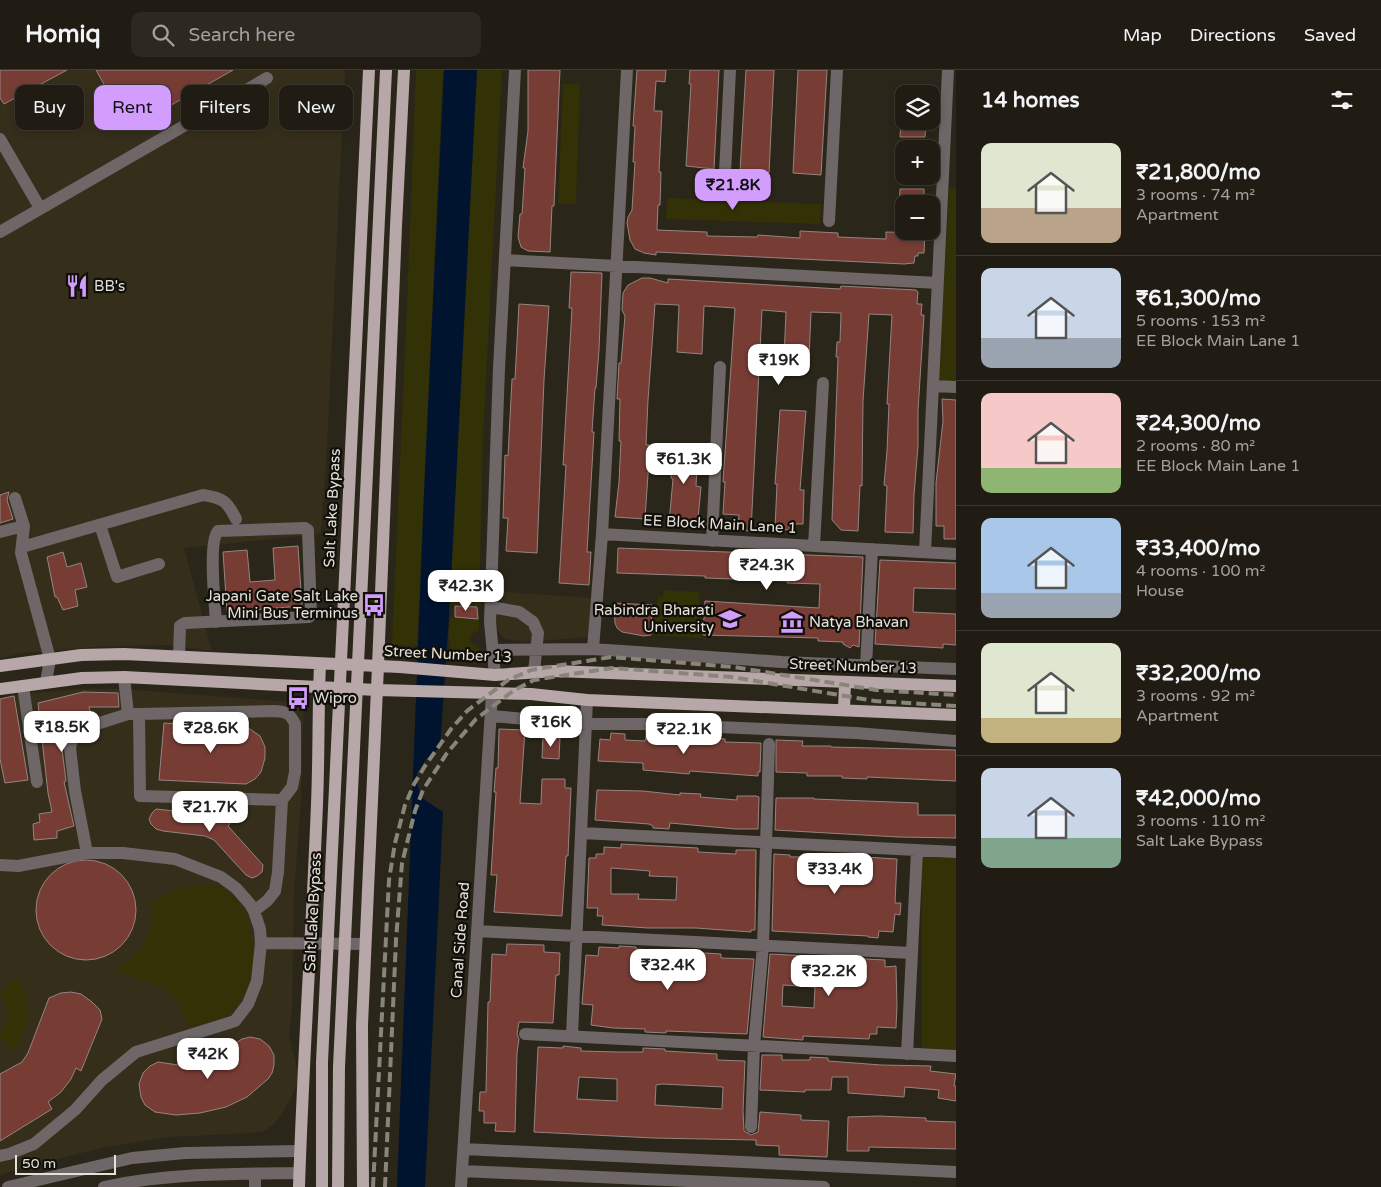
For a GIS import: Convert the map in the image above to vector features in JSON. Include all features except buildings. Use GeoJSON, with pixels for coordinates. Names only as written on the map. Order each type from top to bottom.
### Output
{"type":"FeatureCollection","features":[{"type":"Feature","properties":{"kind":"main road","name":"Salt Lake Bypass"},"geometry":{"type":"LineString","coordinates":[[322,1187],[322,1062],[369,70]]}},
{"type":"Feature","properties":{"kind":"main road"},"geometry":{"type":"LineString","coordinates":[[338,1187],[339,1057],[386,70]]}},
{"type":"Feature","properties":{"kind":"main road"},"geometry":{"type":"LineString","coordinates":[[363,1187],[362,1025],[404,70]]}},
{"type":"Feature","properties":{"kind":"main road","name":"Street Number 13"},"geometry":{"type":"LineString","coordinates":[[0,666],[81,655],[124,654],[400,667],[491,674],[564,672],[956,686]]}},
{"type":"Feature","properties":{"kind":"main road"},"geometry":{"type":"LineString","coordinates":[[299,1187],[299,1151],[317,803],[320,664]]}},
{"type":"Feature","properties":{"kind":"main road"},"geometry":{"type":"LineString","coordinates":[[0,689],[82,678],[124,677],[377,690],[531,694],[587,700],[956,715]]}},
{"type":"Feature","properties":{"kind":"main road"},"geometry":{"type":"LineString","coordinates":[[844,710],[845,682]]}},
{"type":"Feature","properties":{"kind":"street"},"geometry":{"type":"LineString","coordinates":[[491,674],[493,650],[490,622],[498,368],[515,70]]}},
{"type":"Feature","properties":{"kind":"street"},"geometry":{"type":"LineString","coordinates":[[592,649],[602,534],[627,70]]}},
{"type":"Feature","properties":{"kind":"street"},"geometry":{"type":"LineString","coordinates":[[725,173],[730,70]]}},
{"type":"Feature","properties":{"kind":"street"},"geometry":{"type":"LineString","coordinates":[[829,221],[837,70]]}},
{"type":"Feature","properties":{"kind":"street"},"geometry":{"type":"LineString","coordinates":[[925,552],[938,283],[949,183],[948,70]]}},
{"type":"Feature","properties":{"kind":"street"},"geometry":{"type":"LineString","coordinates":[[0,232],[267,78]]}},
{"type":"Feature","properties":{"kind":"street"},"geometry":{"type":"LineString","coordinates":[[0,139],[40,208]]}},
{"type":"Feature","properties":{"kind":"street"},"geometry":{"type":"LineString","coordinates":[[505,260],[938,283]]}},
{"type":"Feature","properties":{"kind":"street"},"geometry":{"type":"LineString","coordinates":[[712,541],[720,367]]}},
{"type":"Feature","properties":{"kind":"street"},"geometry":{"type":"LineString","coordinates":[[814,546],[823,383]]}},
{"type":"Feature","properties":{"kind":"street"},"geometry":{"type":"LineString","coordinates":[[933,386],[956,387]]}},
{"type":"Feature","properties":{"kind":"street"},"geometry":{"type":"LineString","coordinates":[[22,548],[203,495],[216,497],[228,504],[236,519]]}},
{"type":"Feature","properties":{"kind":"street"},"geometry":{"type":"LineString","coordinates":[[15,498],[24,526],[21,553],[50,659],[46,682]]}},
{"type":"Feature","properties":{"kind":"street"},"geometry":{"type":"LineString","coordinates":[[100,525],[117,577],[159,564]]}},
{"type":"Feature","properties":{"kind":"street"},"geometry":{"type":"LineString","coordinates":[[0,532],[24,526]]}},
{"type":"Feature","properties":{"kind":"street"},"geometry":{"type":"LineString","coordinates":[[179,656],[180,626],[182,624],[309,617],[308,530],[305,528],[218,532],[215,535],[213,548],[216,622]]}},
{"type":"Feature","properties":{"kind":"street","name":"EE Block Main Lane 1"},"geometry":{"type":"LineString","coordinates":[[602,534],[956,554]]}},
{"type":"Feature","properties":{"kind":"street"},"geometry":{"type":"LineString","coordinates":[[866,666],[872,549]]}},
{"type":"Feature","properties":{"kind":"street"},"geometry":{"type":"LineString","coordinates":[[491,607],[519,612],[533,622],[538,633],[534,672]]}},
{"type":"Feature","properties":{"kind":"street"},"geometry":{"type":"LineString","coordinates":[[493,650],[592,649],[782,662],[956,669]]}},
{"type":"Feature","properties":{"kind":"street"},"geometry":{"type":"LineString","coordinates":[[912,667],[913,684]]}},
{"type":"Feature","properties":{"kind":"street"},"geometry":{"type":"LineString","coordinates":[[124,677],[133,714],[140,796],[282,800]]}},
{"type":"Feature","properties":{"kind":"street"},"geometry":{"type":"LineString","coordinates":[[24,686],[37,782]]}},
{"type":"Feature","properties":{"kind":"street","name":"Canal Side Road"},"geometry":{"type":"LineString","coordinates":[[461,1187],[492,694]]}},
{"type":"Feature","properties":{"kind":"street"},"geometry":{"type":"LineString","coordinates":[[572,1036],[587,700]]}},
{"type":"Feature","properties":{"kind":"street"},"geometry":{"type":"LineString","coordinates":[[87,853],[75,791],[70,748],[73,737],[81,729],[133,714],[284,712],[292,717],[295,724],[295,772],[292,787],[282,800],[278,872],[275,891],[254,912]]}},
{"type":"Feature","properties":{"kind":"street"},"geometry":{"type":"LineString","coordinates":[[491,716],[586,724],[651,724],[856,733],[956,741]]}},
{"type":"Feature","properties":{"kind":"street"},"geometry":{"type":"LineString","coordinates":[[752,1127],[754,1046],[763,945],[769,744]]}},
{"type":"Feature","properties":{"kind":"street"},"geometry":{"type":"LineString","coordinates":[[582,833],[956,852]]}},
{"type":"Feature","properties":{"kind":"street"},"geometry":{"type":"LineString","coordinates":[[908,1054],[917,851]]}},
{"type":"Feature","properties":{"kind":"street"},"geometry":{"type":"LineString","coordinates":[[0,865],[18,866],[87,853],[123,853],[175,859],[221,877],[250,904],[260,929],[257,981],[248,1004],[235,1021],[136,1052],[102,1080],[75,1110],[34,1144],[0,1156]]}},
{"type":"Feature","properties":{"kind":"street"},"geometry":{"type":"LineString","coordinates":[[477,931],[912,953]]}},
{"type":"Feature","properties":{"kind":"street"},"geometry":{"type":"LineString","coordinates":[[260,944],[365,944]]}},
{"type":"Feature","properties":{"kind":"street"},"geometry":{"type":"LineString","coordinates":[[525,1034],[956,1056]]}},
{"type":"Feature","properties":{"kind":"street"},"geometry":{"type":"LineString","coordinates":[[464,1149],[956,1172]]}},
{"type":"Feature","properties":{"kind":"street"},"geometry":{"type":"LineString","coordinates":[[8,1187],[50,1182],[132,1158],[185,1153],[299,1151]]}},
{"type":"Feature","properties":{"kind":"street"},"geometry":{"type":"LineString","coordinates":[[462,1171],[824,1187]]}},
{"type":"Feature","properties":{"kind":"street"},"geometry":{"type":"LineString","coordinates":[[104,1187],[135,1180],[186,1175],[299,1173]]}},
{"type":"Feature","properties":{"kind":"street"},"geometry":{"type":"LineString","coordinates":[[255,1174],[255,1187]]}},
{"type":"Feature","properties":{"kind":"shaded area"},"geometry":{"type":"Polygon","coordinates":[[[0,70],[345,70],[344,85],[279,85],[279,130],[342,130],[321,534],[184,548],[212,651],[168,645],[93,647],[25,653],[0,658],[0,70]]]}},
{"type":"Feature","properties":{"kind":"shaded area"},"geometry":{"type":"Polygon","coordinates":[[[416,70],[443,70],[417,646],[392,645],[416,70]]]}},
{"type":"Feature","properties":{"kind":"shaded area"},"geometry":{"type":"Polygon","coordinates":[[[477,70],[502,70],[483,437],[480,563],[481,606],[450,605],[477,70]]]}},
{"type":"Feature","properties":{"kind":"shaded area"},"geometry":{"type":"Polygon","coordinates":[[[563,84],[580,84],[576,204],[558,204],[563,84]]]}},
{"type":"Feature","properties":{"kind":"shaded area"},"geometry":{"type":"Polygon","coordinates":[[[949,187],[956,188],[956,383],[939,383],[949,187]]]}},
{"type":"Feature","properties":{"kind":"shaded area"},"geometry":{"type":"Polygon","coordinates":[[[667,198],[821,204],[820,224],[666,219],[667,198]]]}},
{"type":"Feature","properties":{"kind":"shaded area"},"geometry":{"type":"Polygon","coordinates":[[[480,590],[591,598],[588,637],[527,642],[505,639],[497,630],[480,590]]]}},
{"type":"Feature","properties":{"kind":"shaded area"},"geometry":{"type":"Polygon","coordinates":[[[664,590],[699,592],[701,638],[652,635],[658,596],[663,597],[664,590]]]}},
{"type":"Feature","properties":{"kind":"shaded area"},"geometry":{"type":"Polygon","coordinates":[[[450,618],[479,619],[479,630],[472,634],[470,641],[480,650],[480,659],[464,660],[454,653],[450,642],[450,618]]]}},
{"type":"Feature","properties":{"kind":"shaded area"},"geometry":{"type":"Polygon","coordinates":[[[78,689],[122,689],[304,703],[301,800],[294,895],[292,1010],[289,1037],[299,1075],[297,1086],[283,1112],[274,1124],[264,1131],[171,1137],[106,1147],[24,1167],[0,1175],[0,698],[12,695],[78,689]]]}},
{"type":"Feature","properties":{"kind":"shaded area"},"geometry":{"type":"Polygon","coordinates":[[[922,853],[956,854],[956,1050],[922,1048],[922,853]]]}},
{"type":"Feature","properties":{"kind":"shaded area"},"geometry":{"type":"Polygon","coordinates":[[[208,885],[221,888],[235,899],[245,914],[251,933],[253,952],[251,972],[246,991],[236,1006],[219,1019],[189,1027],[184,1013],[171,992],[114,970],[131,959],[145,942],[151,927],[152,902],[178,888],[208,885]]]}},
{"type":"Feature","properties":{"kind":"shaded area"},"geometry":{"type":"Polygon","coordinates":[[[17,977],[26,996],[28,1014],[24,1032],[14,1050],[0,1037],[8,1012],[0,991],[17,977]]]}},
{"type":"Feature","properties":{"kind":"water"},"geometry":{"type":"Polygon","coordinates":[[[444,70],[477,70],[449,617],[440,747],[426,759],[417,773],[417,784],[422,798],[443,812],[425,1187],[397,1187],[424,493],[444,70]]]}},
{"type":"Feature","properties":{"kind":"railway"},"geometry":{"type":"LineString","coordinates":[[373,1187],[389,880],[395,843],[405,805],[414,784],[451,729],[467,711],[508,680],[531,670],[611,657],[734,667],[876,690],[956,695]]}},
{"type":"Feature","properties":{"kind":"railway"},"geometry":{"type":"LineString","coordinates":[[385,1187],[396,940],[402,863],[415,811],[423,790],[447,753],[476,719],[513,691],[534,680],[612,668],[732,677],[875,701],[956,706]]}},
{"type":"Feature","properties":{"kind":"place","name":"BB's"},"geometry":{"type":"Point","coordinates":[77,286]}},
{"type":"Feature","properties":{"kind":"place","name":"Japani Gate Salt Lake Mini Bus Terminus"},"geometry":{"type":"Point","coordinates":[374,605]}},
{"type":"Feature","properties":{"kind":"place","name":"Rabindra Bharati University"},"geometry":{"type":"Point","coordinates":[730,619]}},
{"type":"Feature","properties":{"kind":"place","name":"Natya Bhavan"},"geometry":{"type":"Point","coordinates":[792,622]}},
{"type":"Feature","properties":{"kind":"place","name":"Wipro"},"geometry":{"type":"Point","coordinates":[298,698]}}]}
